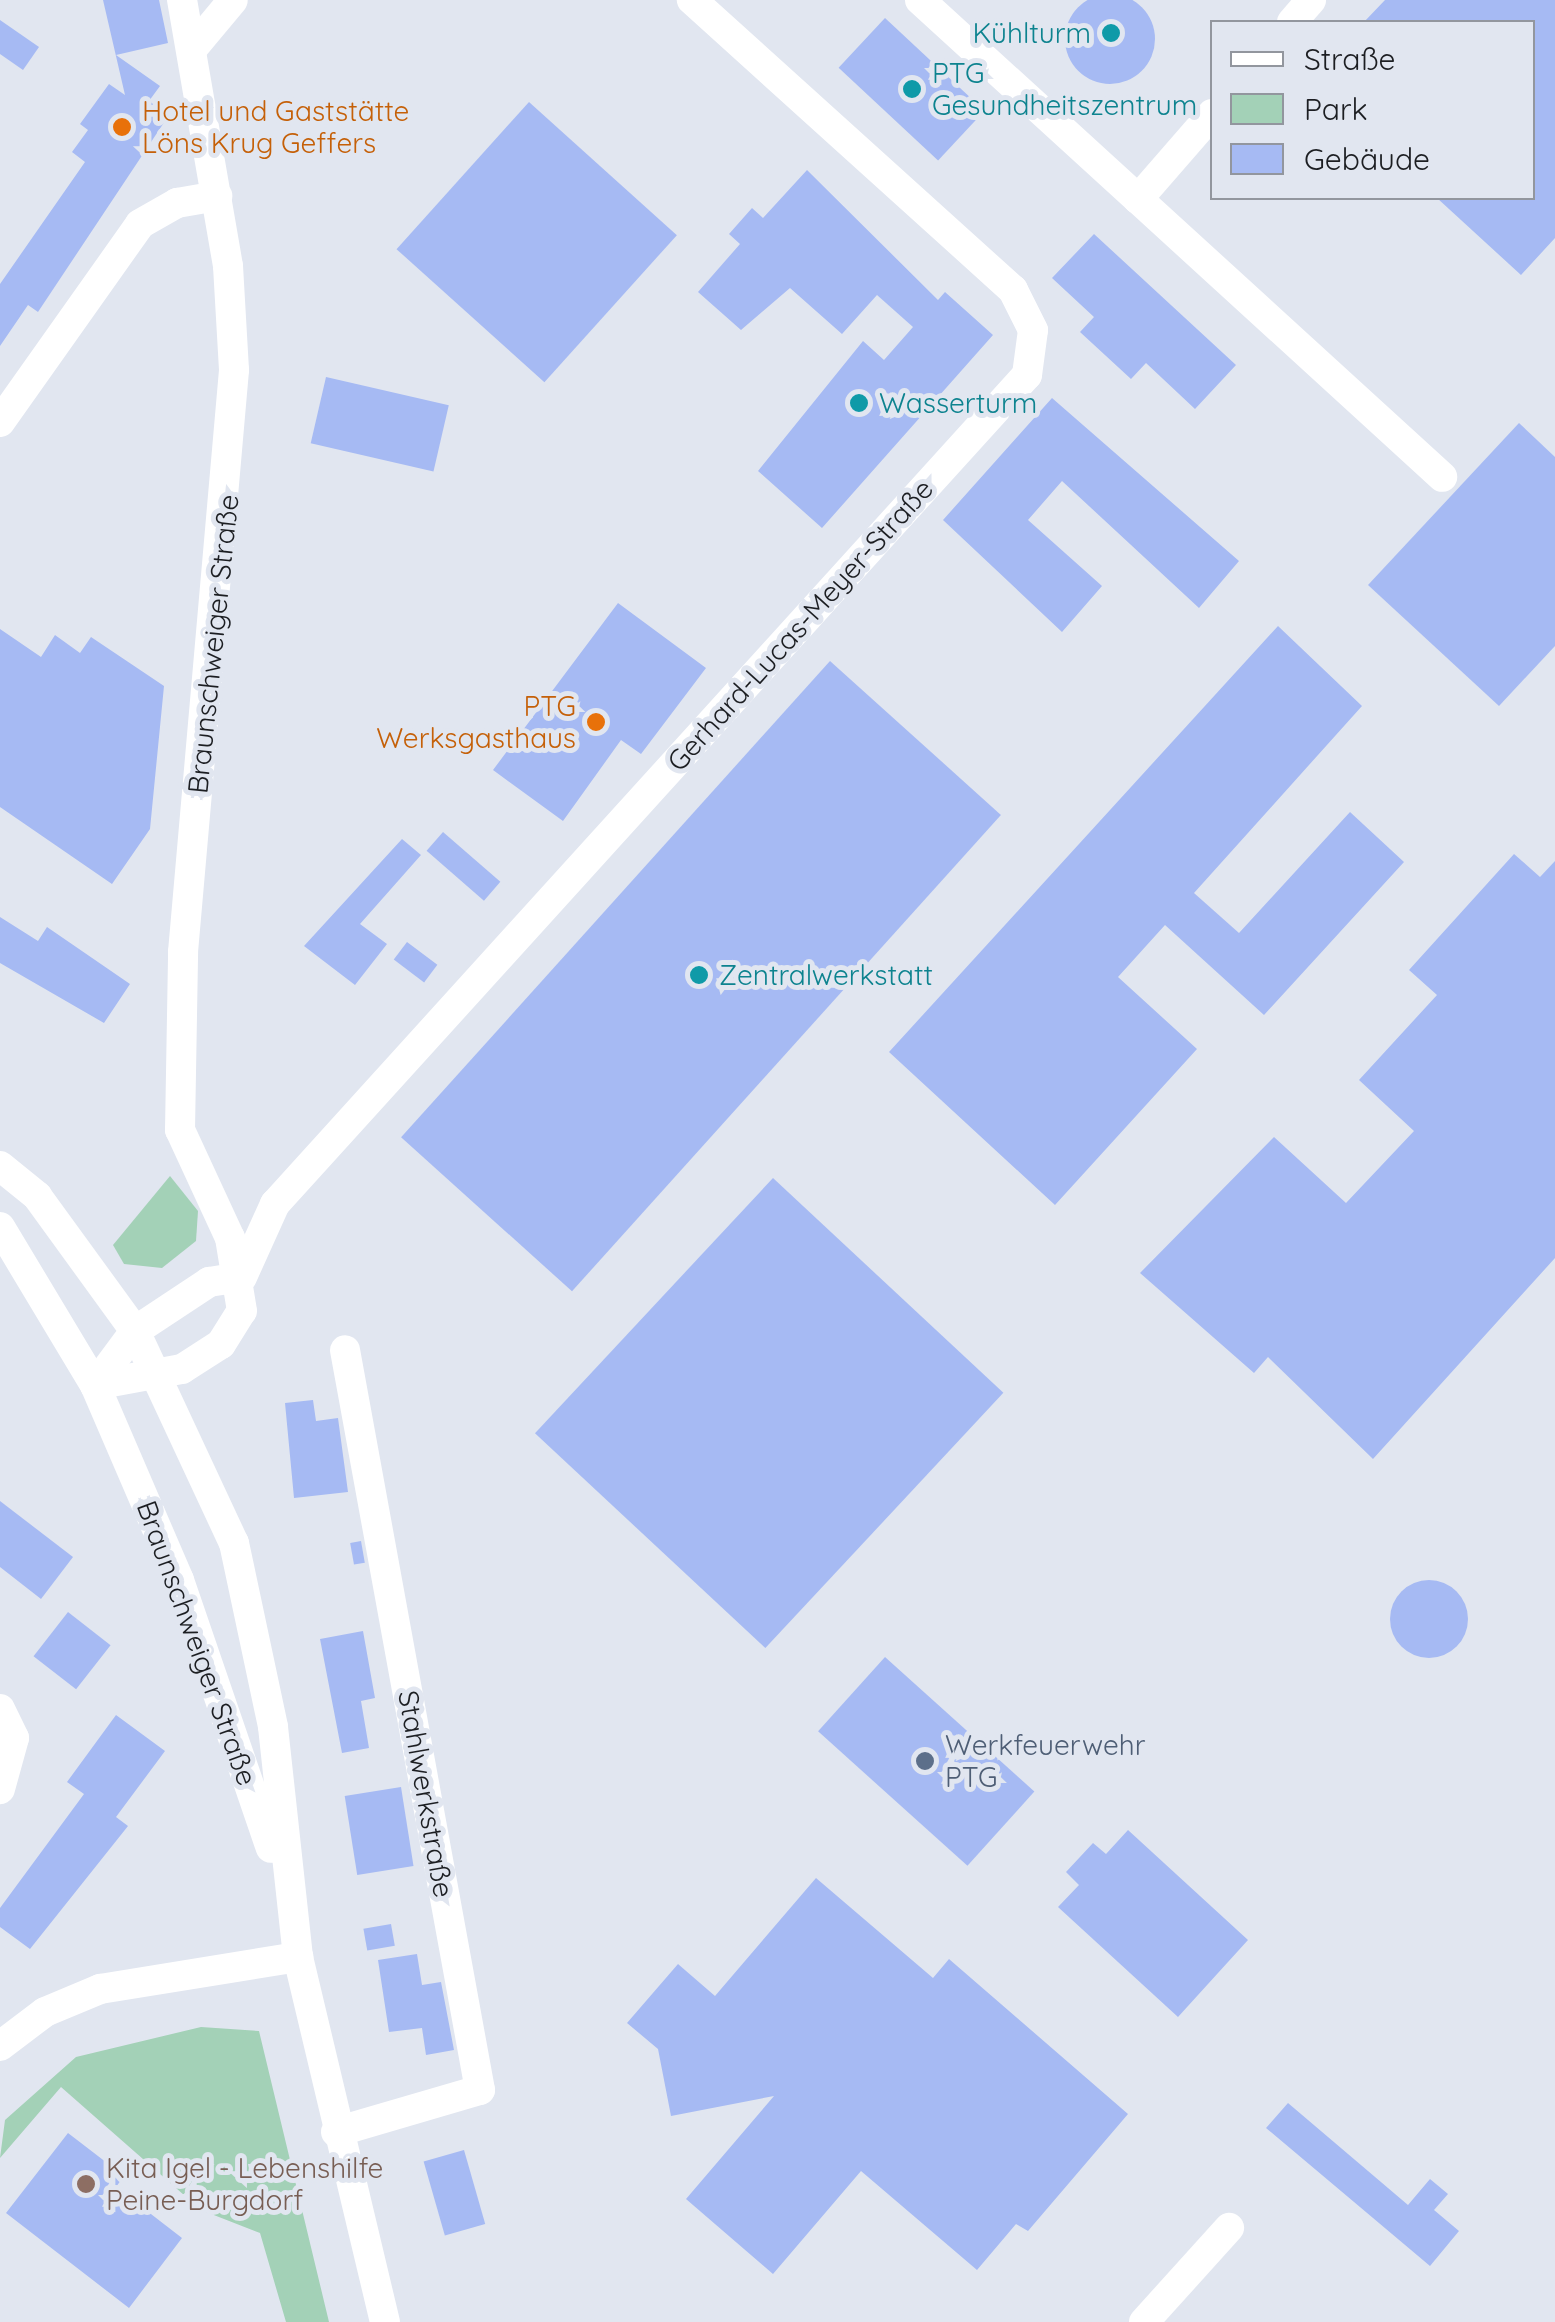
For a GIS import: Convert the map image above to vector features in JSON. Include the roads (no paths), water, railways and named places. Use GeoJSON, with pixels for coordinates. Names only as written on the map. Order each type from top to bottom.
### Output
{"type":"FeatureCollection","features":[{"type":"Feature","properties":{"kind":"street","name":"Braunschweiger Straße"},"geometry":{"type":"LineString","coordinates":[[182,0],[194,48],[218,196],[234,370],[183,952],[180,1130],[242,1277]]}},
{"type":"Feature","properties":{"kind":"street"},"geometry":{"type":"LineString","coordinates":[[194,48],[233,0]]}},
{"type":"Feature","properties":{"kind":"street","name":"Gerhard-Lucas-Meyer-Straße"},"geometry":{"type":"LineString","coordinates":[[162,1378],[221,1344],[242,1311],[242,1277],[276,1204],[1026,375],[1034,330],[1013,290],[692,0]]}},
{"type":"Feature","properties":{"kind":"street"},"geometry":{"type":"LineString","coordinates":[[920,0],[1442,477]]}},
{"type":"Feature","properties":{"kind":"street"},"geometry":{"type":"LineString","coordinates":[[1294,20],[1311,0]]}},
{"type":"Feature","properties":{"kind":"street"},"geometry":{"type":"LineString","coordinates":[[1138,199],[1210,116]]}},
{"type":"Feature","properties":{"kind":"street"},"geometry":{"type":"LineString","coordinates":[[0,422],[140,224],[177,203],[218,196]]}},
{"type":"Feature","properties":{"kind":"street","name":"Braunschweiger Straße"},"geometry":{"type":"LineString","coordinates":[[0,1166],[37,1196],[135,1331],[162,1378],[234,1543],[256,1631],[298,1957],[336,2132],[384,2322]]}},
{"type":"Feature","properties":{"kind":"street","name":"Braunschweiger Straße"},"geometry":{"type":"LineString","coordinates":[[0,1226],[96,1385],[180,1580],[290,1904]]}},
{"type":"Feature","properties":{"kind":"street"},"geometry":{"type":"LineString","coordinates":[[96,1385],[135,1331],[210,1282],[242,1277]]}},
{"type":"Feature","properties":{"kind":"street","name":"Stahlwerkstraße"},"geometry":{"type":"LineString","coordinates":[[336,2132],[480,2090],[345,1350]]}},
{"type":"Feature","properties":{"kind":"street"},"geometry":{"type":"LineString","coordinates":[[96,1385],[162,1378]]}},
{"type":"Feature","properties":{"kind":"street"},"geometry":{"type":"LineString","coordinates":[[0,1709],[14,1738],[0,1789]]}},
{"type":"Feature","properties":{"kind":"street"},"geometry":{"type":"LineString","coordinates":[[0,2046],[46,2012],[100,1990],[298,1957]]}},
{"type":"Feature","properties":{"kind":"street"},"geometry":{"type":"LineString","coordinates":[[1144,2322],[1228,2228]]}},
{"type":"Feature","properties":{"kind":"place","name":"Kühlturm"},"geometry":{"type":"Point","coordinates":[1111,33]}},
{"type":"Feature","properties":{"kind":"place","name":"PTG Gesundheitszentrum"},"geometry":{"type":"Point","coordinates":[912,89]}},
{"type":"Feature","properties":{"kind":"place","name":"Hotel und Gaststätte Löns Krug Geffers"},"geometry":{"type":"Point","coordinates":[122,127]}},
{"type":"Feature","properties":{"kind":"place","name":"Wasserturm"},"geometry":{"type":"Point","coordinates":[859,403]}},
{"type":"Feature","properties":{"kind":"place","name":"PTG Werksgasthaus"},"geometry":{"type":"Point","coordinates":[596,722]}},
{"type":"Feature","properties":{"kind":"place","name":"Zentralwerkstatt"},"geometry":{"type":"Point","coordinates":[699,975]}},
{"type":"Feature","properties":{"kind":"place","name":"Werkfeuerwehr PTG"},"geometry":{"type":"Point","coordinates":[925,1761]}},
{"type":"Feature","properties":{"kind":"place","name":"Kita Igel - Lebenshilfe Peine-Burgdorf"},"geometry":{"type":"Point","coordinates":[86,2184]}}]}
